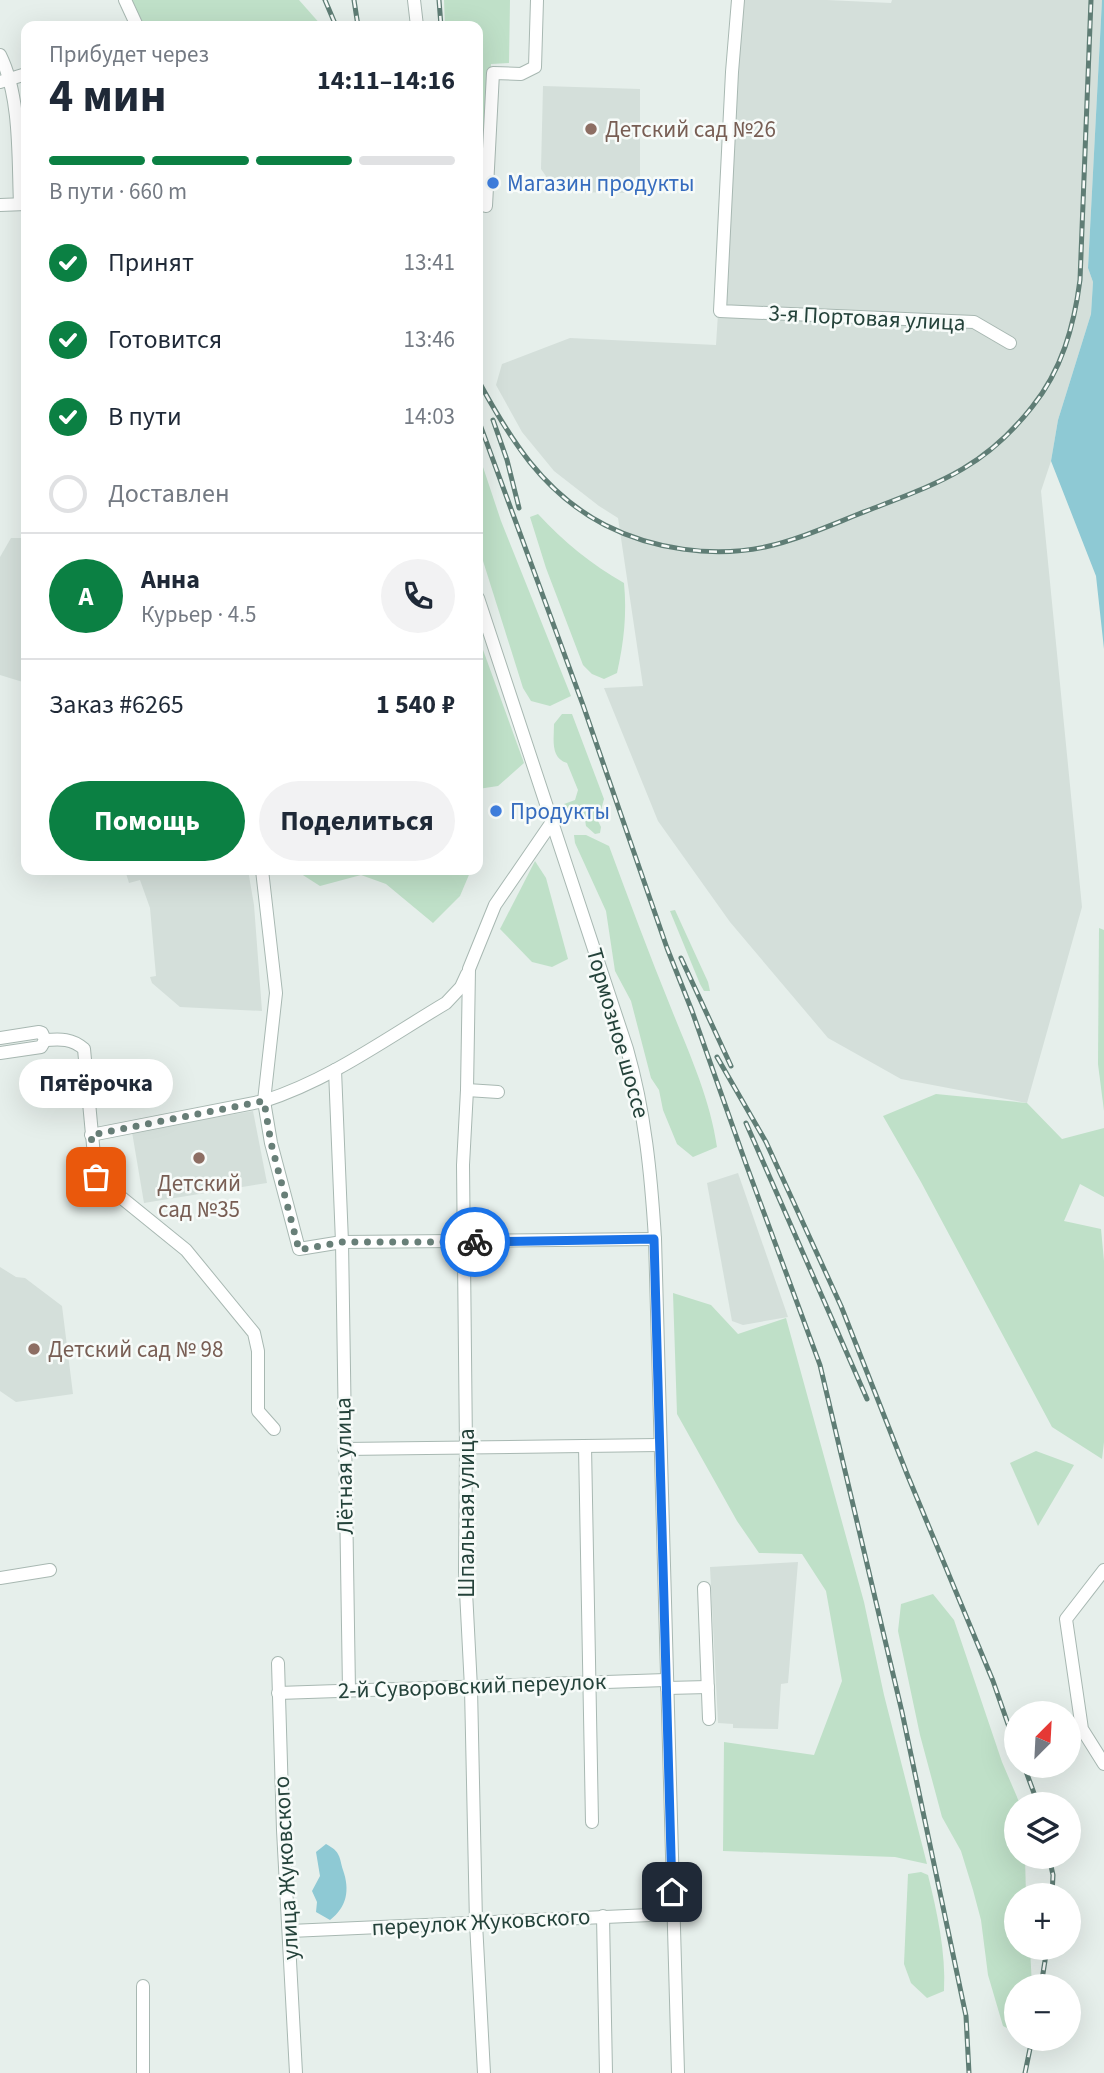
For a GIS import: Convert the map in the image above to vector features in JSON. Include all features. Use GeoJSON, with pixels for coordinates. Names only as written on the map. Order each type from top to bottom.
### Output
{"type":"FeatureCollection","features":[{"type":"Feature","properties":{"kind":"street"},"geometry":{"type":"LineString","coordinates":[[125,0],[135,21]]}},
{"type":"Feature","properties":{"kind":"street"},"geometry":{"type":"LineString","coordinates":[[414,0],[416,21]]}},
{"type":"Feature","properties":{"kind":"street"},"geometry":{"type":"LineString","coordinates":[[486,206],[493,73],[521,74],[535,67],[537,0]]}},
{"type":"Feature","properties":{"kind":"street","name":"3-я Портовая улица"},"geometry":{"type":"LineString","coordinates":[[738,0],[720,311],[974,322],[1010,343]]}},
{"type":"Feature","properties":{"kind":"street"},"geometry":{"type":"LineString","coordinates":[[0,55],[17,136],[21,181]]}},
{"type":"Feature","properties":{"kind":"street"},"geometry":{"type":"LineString","coordinates":[[0,205],[21,204]]}},
{"type":"Feature","properties":{"kind":"street","name":"Тормозное шоссе"},"geometry":{"type":"LineString","coordinates":[[483,613],[636,1079],[648,1145],[654,1239],[678,2073]]}},
{"type":"Feature","properties":{"kind":"street","name":"Шпальная улица"},"geometry":{"type":"LineString","coordinates":[[484,2073],[476,1923],[471,1688],[465,1572],[463,1165],[469,969],[495,905],[552,822]]}},
{"type":"Feature","properties":{"kind":"street"},"geometry":{"type":"LineString","coordinates":[[263,875],[276,993],[264,1101],[271,1143],[298,1247],[303,1250],[342,1242],[464,1243],[654,1239]]}},
{"type":"Feature","properties":{"kind":"street"},"geometry":{"type":"LineString","coordinates":[[91,1135],[264,1101],[291,1092],[334,1070],[446,1003],[461,987],[469,969]]}},
{"type":"Feature","properties":{"kind":"street"},"geometry":{"type":"LineString","coordinates":[[0,1038],[39,1032],[45,1040]]}},
{"type":"Feature","properties":{"kind":"street"},"geometry":{"type":"LineString","coordinates":[[45,1040],[64,1039],[75,1042],[84,1049],[96,1177],[186,1250],[254,1333],[258,1351],[258,1411],[274,1429]]}},
{"type":"Feature","properties":{"kind":"street"},"geometry":{"type":"LineString","coordinates":[[0,1053],[41,1047],[45,1040]]}},
{"type":"Feature","properties":{"kind":"street","name":"Лётная улица"},"geometry":{"type":"LineString","coordinates":[[334,1070],[342,1242],[349,1690]]}},
{"type":"Feature","properties":{"kind":"street"},"geometry":{"type":"LineString","coordinates":[[467,1090],[498,1091]]}},
{"type":"Feature","properties":{"kind":"street"},"geometry":{"type":"LineString","coordinates":[[344,1449],[659,1445]]}},
{"type":"Feature","properties":{"kind":"street"},"geometry":{"type":"LineString","coordinates":[[585,1446],[592,1822]]}},
{"type":"Feature","properties":{"kind":"street"},"geometry":{"type":"LineString","coordinates":[[0,1578],[50,1570]]}},
{"type":"Feature","properties":{"kind":"street"},"geometry":{"type":"LineString","coordinates":[[1104,1570],[1066,1619],[1082,1729],[1104,1763]]}},
{"type":"Feature","properties":{"kind":"street"},"geometry":{"type":"LineString","coordinates":[[704,1588],[709,1719]]}},
{"type":"Feature","properties":{"kind":"street","name":"улица Жуковского"},"geometry":{"type":"LineString","coordinates":[[278,1663],[282,1830],[290,1931],[296,2073]]}},
{"type":"Feature","properties":{"kind":"street","name":"2-й Суворовский переулок"},"geometry":{"type":"LineString","coordinates":[[278,1693],[591,1683],[708,1687]]}},
{"type":"Feature","properties":{"kind":"street","name":"переулок Жуковского"},"geometry":{"type":"LineString","coordinates":[[290,1931],[673,1914]]}},
{"type":"Feature","properties":{"kind":"street"},"geometry":{"type":"LineString","coordinates":[[603,1916],[606,2073]]}},
{"type":"Feature","properties":{"kind":"street"},"geometry":{"type":"LineString","coordinates":[[143,1986],[143,2073]]}},
{"type":"Feature","properties":{"kind":"shaded area"},"geometry":{"type":"Polygon","coordinates":[[[738,0],[891,3],[892,0],[1102,0],[1088,268],[1093,282],[1091,314],[1058,420],[1051,461],[1041,491],[1082,907],[1027,1103],[901,1079],[828,1038],[730,922],[658,821],[604,688],[643,686],[618,518],[554,471],[522,432],[496,385],[502,364],[570,338],[716,345],[738,0]]]}},
{"type":"Feature","properties":{"kind":"shaded area","name":"Детский сад №26"},"geometry":{"type":"Polygon","coordinates":[[[543,86],[640,89],[640,193],[557,192],[541,169],[543,86]]]}},
{"type":"Feature","properties":{"kind":"shaded area"},"geometry":{"type":"Polygon","coordinates":[[[11,538],[21,538],[21,681],[0,675],[0,557],[11,538]]]}},
{"type":"Feature","properties":{"kind":"shaded area"},"geometry":{"type":"Polygon","coordinates":[[[127,875],[249,875],[254,905],[262,1011],[180,1007],[152,983],[150,977],[156,976],[150,908],[140,880],[129,883],[127,875]]]}},
{"type":"Feature","properties":{"kind":"shaded area","name":"Детский сад №35"},"geometry":{"type":"Polygon","coordinates":[[[253,1111],[267,1183],[144,1203],[132,1132],[253,1111]]]}},
{"type":"Feature","properties":{"kind":"shaded area"},"geometry":{"type":"Polygon","coordinates":[[[738,1173],[788,1317],[743,1325],[732,1321],[707,1183],[738,1173]]]}},
{"type":"Feature","properties":{"kind":"shaded area","name":"Детский сад № 98"},"geometry":{"type":"Polygon","coordinates":[[[0,1267],[16,1277],[25,1278],[62,1306],[73,1394],[16,1402],[0,1391],[0,1267]]]}},
{"type":"Feature","properties":{"kind":"shaded area"},"geometry":{"type":"Polygon","coordinates":[[[798,1562],[788,1683],[781,1684],[778,1729],[733,1728],[733,1724],[718,1723],[710,1567],[798,1562]]]}},
{"type":"Feature","properties":{"kind":"green space"},"geometry":{"type":"Polygon","coordinates":[[[129,0],[299,0],[318,21],[129,21],[129,0]]]}},
{"type":"Feature","properties":{"kind":"green space"},"geometry":{"type":"Polygon","coordinates":[[[444,0],[510,0],[509,63],[491,64],[483,189],[483,21],[445,21],[444,0]]]}},
{"type":"Feature","properties":{"kind":"green space"},"geometry":{"type":"Polygon","coordinates":[[[483,467],[501,521],[571,696],[550,706],[531,701],[523,688],[483,561],[483,467]]]}},
{"type":"Feature","properties":{"kind":"green space"},"geometry":{"type":"Polygon","coordinates":[[[538,514],[578,552],[624,583],[625,617],[617,673],[604,679],[592,674],[583,665],[546,568],[530,517],[538,514]]]}},
{"type":"Feature","properties":{"kind":"green space"},"geometry":{"type":"Polygon","coordinates":[[[483,650],[524,763],[498,786],[483,788],[483,650]]]}},
{"type":"Feature","properties":{"kind":"green space"},"geometry":{"type":"Polygon","coordinates":[[[562,714],[572,714],[604,799],[601,810],[596,812],[601,827],[600,833],[595,834],[586,826],[584,813],[577,809],[566,812],[562,809],[564,804],[575,800],[578,790],[567,763],[555,752],[554,724],[562,714]]]}},
{"type":"Feature","properties":{"kind":"green space"},"geometry":{"type":"Polygon","coordinates":[[[574,835],[586,835],[609,846],[698,1076],[717,1147],[693,1157],[677,1144],[663,1110],[659,1090],[651,1078],[631,1001],[615,971],[606,911],[575,843],[574,835]]]}},
{"type":"Feature","properties":{"kind":"green space"},"geometry":{"type":"Polygon","coordinates":[[[535,861],[546,878],[568,959],[552,967],[532,962],[500,929],[535,861]]]}},
{"type":"Feature","properties":{"kind":"green space"},"geometry":{"type":"Polygon","coordinates":[[[303,875],[361,875],[320,886],[303,875]]]}},
{"type":"Feature","properties":{"kind":"green space"},"geometry":{"type":"Polygon","coordinates":[[[361,875],[469,875],[460,896],[433,923],[386,884],[361,875]]]}},
{"type":"Feature","properties":{"kind":"green space"},"geometry":{"type":"Polygon","coordinates":[[[675,910],[710,991],[704,991],[700,984],[670,911],[675,910]]]}},
{"type":"Feature","properties":{"kind":"green space"},"geometry":{"type":"Polygon","coordinates":[[[1099,928],[1104,930],[1104,1111],[1098,1064],[1099,928]]]}},
{"type":"Feature","properties":{"kind":"green space"},"geometry":{"type":"Polygon","coordinates":[[[936,1094],[1027,1103],[1062,1139],[1104,1128],[1104,1197],[1080,1184],[1064,1221],[1101,1229],[1104,1261],[1102,1459],[1052,1427],[883,1116],[936,1094]]]}},
{"type":"Feature","properties":{"kind":"green space"},"geometry":{"type":"Polygon","coordinates":[[[673,1293],[711,1305],[738,1334],[786,1318],[864,1602],[884,1695],[927,1864],[895,1857],[723,1851],[724,1742],[814,1755],[842,1681],[826,1591],[802,1554],[759,1553],[737,1521],[677,1414],[673,1293]]]}},
{"type":"Feature","properties":{"kind":"green space"},"geometry":{"type":"Polygon","coordinates":[[[1036,1451],[1074,1465],[1038,1526],[1010,1463],[1036,1451]]]}},
{"type":"Feature","properties":{"kind":"green space"},"geometry":{"type":"Polygon","coordinates":[[[933,1594],[954,1620],[1004,1767],[1004,1778],[1009,1778],[1015,1792],[1004,1792],[1004,1869],[1025,1869],[1026,1883],[1004,1883],[1004,1960],[1031,1960],[1031,1974],[1004,1974],[1004,2026],[988,1975],[981,1920],[973,1890],[961,1851],[942,1817],[920,1735],[898,1631],[901,1604],[933,1594]]]}},
{"type":"Feature","properties":{"kind":"green space"},"geometry":{"type":"Polygon","coordinates":[[[921,1872],[928,1875],[944,1962],[944,1991],[927,1998],[911,1983],[904,1964],[908,1874],[921,1872]]]}},
{"type":"Feature","properties":{"kind":"water"},"geometry":{"type":"Polygon","coordinates":[[[1102,0],[1104,649],[1096,576],[1051,461],[1058,420],[1091,314],[1093,282],[1088,268],[1102,0]]]}},
{"type":"Feature","properties":{"kind":"water"},"geometry":{"type":"Polygon","coordinates":[[[326,1844],[339,1855],[346,1884],[346,1898],[340,1910],[330,1920],[316,1912],[317,1902],[312,1891],[320,1876],[316,1852],[326,1844]]]}},
{"type":"Feature","properties":{"kind":"railway"},"geometry":{"type":"LineString","coordinates":[[325,0],[334,21]]}},
{"type":"Feature","properties":{"kind":"railway"},"geometry":{"type":"LineString","coordinates":[[354,0],[357,21]]}},
{"type":"Feature","properties":{"kind":"railway"},"geometry":{"type":"LineString","coordinates":[[439,0],[441,21]]}},
{"type":"Feature","properties":{"kind":"railway"},"geometry":{"type":"LineString","coordinates":[[483,389],[530,463],[564,497],[583,512],[623,533],[683,549],[724,552],[778,544],[939,482],[978,459],[1014,428],[1032,407],[1059,363],[1070,331],[1080,280],[1091,0]]}},
{"type":"Feature","properties":{"kind":"railway"},"geometry":{"type":"LineString","coordinates":[[493,420],[519,508]]}},
{"type":"Feature","properties":{"kind":"railway"},"geometry":{"type":"LineString","coordinates":[[483,433],[583,705],[667,948],[820,1365],[902,1712],[966,2016],[969,2073]]}},
{"type":"Feature","properties":{"kind":"railway"},"geometry":{"type":"LineString","coordinates":[[681,958],[731,1066]]}},
{"type":"Feature","properties":{"kind":"railway"},"geometry":{"type":"LineString","coordinates":[[717,1057],[766,1142],[841,1306],[1004,1713]]}},
{"type":"Feature","properties":{"kind":"railway"},"geometry":{"type":"LineString","coordinates":[[746,1123],[867,1399]]}},
{"type":"Feature","properties":{"kind":"railway"},"geometry":{"type":"LineString","coordinates":[[1028,1778],[1034,1792]]}},
{"type":"Feature","properties":{"kind":"railway"},"geometry":{"type":"LineString","coordinates":[[1052,1869],[1053,1883]]}},
{"type":"Feature","properties":{"kind":"railway"},"geometry":{"type":"LineString","coordinates":[[1043,1974],[1045,1960]]}},
{"type":"Feature","properties":{"kind":"railway"},"geometry":{"type":"LineString","coordinates":[[1025,2073],[1030,2051]]}},
{"type":"Feature","properties":{"kind":"way so far"},"geometry":{"type":"LineString","coordinates":[[96,1177],[91,1135],[264,1101],[271,1143],[299,1250],[342,1242],[475,1242]]}},
{"type":"Feature","properties":{"kind":"place","name":"Детский сад №26"},"geometry":{"type":"Point","coordinates":[591,129]}},
{"type":"Feature","properties":{"kind":"place","name":"Магазин продукты"},"geometry":{"type":"Point","coordinates":[493,183]}},
{"type":"Feature","properties":{"kind":"place","name":"Продукты"},"geometry":{"type":"Point","coordinates":[496,811]}},
{"type":"Feature","properties":{"kind":"place","name":"Детский сад №35"},"geometry":{"type":"Point","coordinates":[199,1158]}},
{"type":"Feature","properties":{"kind":"place","name":"Пятёрочка"},"geometry":{"type":"Point","coordinates":[96,1177]}},
{"type":"Feature","properties":{"kind":"place","name":"Детский сад № 98"},"geometry":{"type":"Point","coordinates":[34,1349]}},
{"type":"Feature","properties":{"kind":"route"},"geometry":{"type":"LineString","coordinates":[[475,1242],[654,1239],[672,1892]]}}]}
